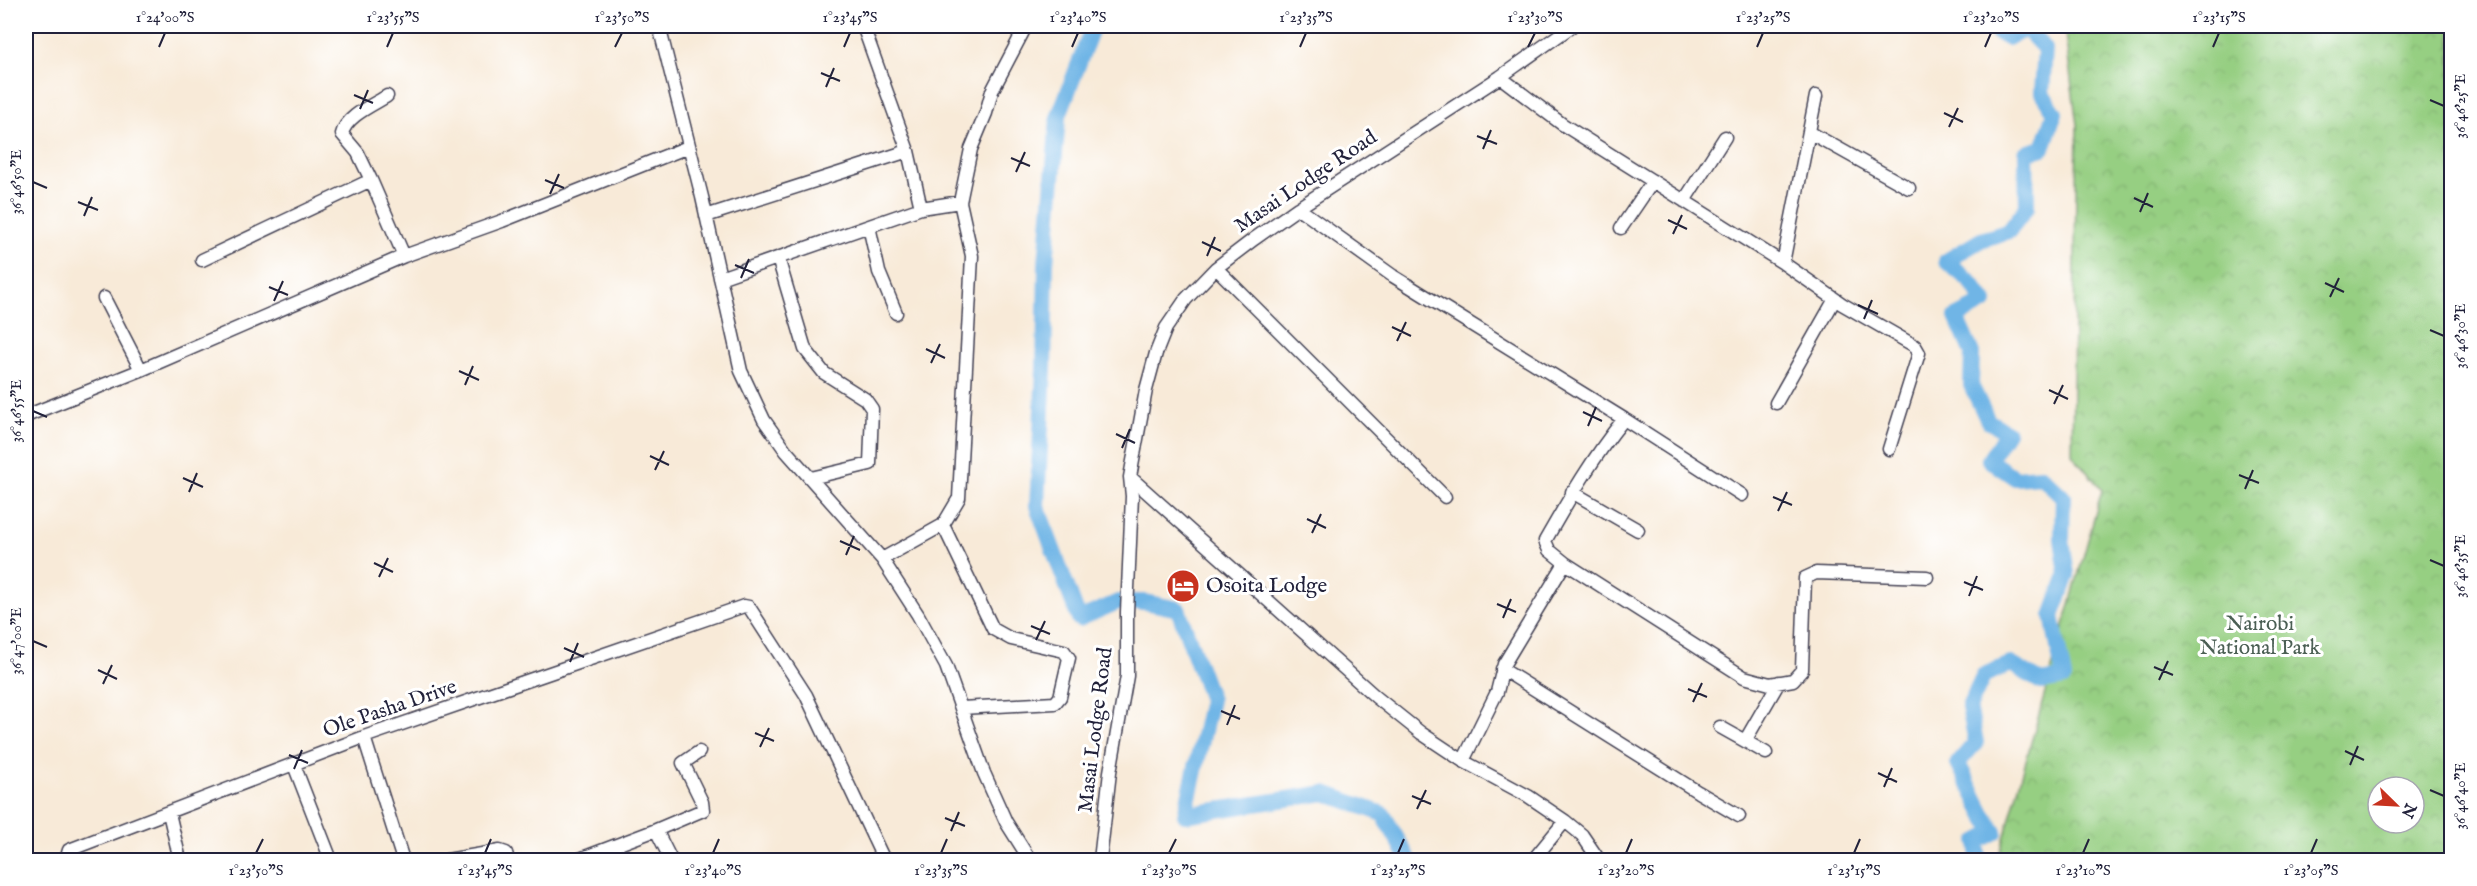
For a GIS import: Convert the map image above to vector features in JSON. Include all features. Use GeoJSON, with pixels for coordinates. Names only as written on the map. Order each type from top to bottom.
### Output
{"type":"FeatureCollection","features":[{"type":"Feature","properties":{"kind":"street"},"geometry":{"type":"LineString","coordinates":[[659,26],[741,371],[750,392],[764,420],[786,451],[882,559],[918,615],[940,656],[984,773],[1006,822],[1030,861]]}},
{"type":"Feature","properties":{"kind":"street"},"geometry":{"type":"LineString","coordinates":[[863,26],[908,151],[921,208]]}},
{"type":"Feature","properties":{"kind":"street"},"geometry":{"type":"LineString","coordinates":[[882,559],[943,525],[959,498],[972,256],[960,202],[971,149],[986,113],[992,90],[1026,26]]}},
{"type":"Feature","properties":{"kind":"street","name":"Masai Lodge Road"},"geometry":{"type":"LineString","coordinates":[[1100,861],[1110,772],[1127,676],[1126,612],[1132,496],[1130,477],[1146,390],[1166,328],[1183,303],[1216,268],[1298,208],[1500,77],[1572,26]]}},
{"type":"Feature","properties":{"kind":"street"},"geometry":{"type":"LineString","coordinates":[[1500,77],[1562,124],[1783,263],[1835,299],[1915,346],[1919,353],[1889,449]]}},
{"type":"Feature","properties":{"kind":"street"},"geometry":{"type":"LineString","coordinates":[[387,96],[351,119],[342,134],[362,159],[404,256]]}},
{"type":"Feature","properties":{"kind":"street"},"geometry":{"type":"LineString","coordinates":[[1783,263],[1816,96]]}},
{"type":"Feature","properties":{"kind":"street"},"geometry":{"type":"LineString","coordinates":[[1809,132],[1909,188]]}},
{"type":"Feature","properties":{"kind":"street"},"geometry":{"type":"LineString","coordinates":[[1684,201],[1725,137]]}},
{"type":"Feature","properties":{"kind":"street"},"geometry":{"type":"LineString","coordinates":[[26,416],[141,370],[404,256],[502,221],[688,147]]}},
{"type":"Feature","properties":{"kind":"street"},"geometry":{"type":"LineString","coordinates":[[706,216],[908,151]]}},
{"type":"Feature","properties":{"kind":"street"},"geometry":{"type":"LineString","coordinates":[[202,260],[371,180]]}},
{"type":"Feature","properties":{"kind":"street"},"geometry":{"type":"LineString","coordinates":[[1621,228],[1653,181]]}},
{"type":"Feature","properties":{"kind":"street"},"geometry":{"type":"LineString","coordinates":[[720,278],[921,208],[960,202]]}},
{"type":"Feature","properties":{"kind":"street"},"geometry":{"type":"LineString","coordinates":[[1298,208],[1394,276],[1742,495]]}},
{"type":"Feature","properties":{"kind":"street"},"geometry":{"type":"LineString","coordinates":[[869,226],[879,272],[896,313]]}},
{"type":"Feature","properties":{"kind":"street"},"geometry":{"type":"LineString","coordinates":[[778,258],[805,349],[824,373],[865,399],[872,409],[870,464],[811,478]]}},
{"type":"Feature","properties":{"kind":"street"},"geometry":{"type":"LineString","coordinates":[[1216,268],[1445,497]]}},
{"type":"Feature","properties":{"kind":"street"},"geometry":{"type":"LineString","coordinates":[[104,298],[141,370]]}},
{"type":"Feature","properties":{"kind":"street"},"geometry":{"type":"LineString","coordinates":[[1776,403],[1835,299]]}},
{"type":"Feature","properties":{"kind":"street"},"geometry":{"type":"LineString","coordinates":[[1624,419],[1572,492],[1545,541],[1549,550],[1565,563],[1744,677],[1770,684],[1793,680],[1802,670],[1806,578],[1816,573],[1927,577]]}},
{"type":"Feature","properties":{"kind":"street"},"geometry":{"type":"LineString","coordinates":[[1130,477],[1376,697],[1421,733],[1463,762],[1528,796],[1565,821],[1582,835],[1599,861]]}},
{"type":"Feature","properties":{"kind":"street"},"geometry":{"type":"LineString","coordinates":[[1572,492],[1638,530]]}},
{"type":"Feature","properties":{"kind":"street"},"geometry":{"type":"LineString","coordinates":[[943,525],[993,629],[1011,639],[1064,651],[1069,658],[1060,697],[1054,703],[961,708]]}},
{"type":"Feature","properties":{"kind":"street"},"geometry":{"type":"LineString","coordinates":[[1463,762],[1497,692],[1502,669],[1565,563]]}},
{"type":"Feature","properties":{"kind":"street","name":"Ole Pasha Drive"},"geometry":{"type":"LineString","coordinates":[[66,861],[69,850],[364,737],[738,608],[749,607],[806,695],[884,861]]}},
{"type":"Feature","properties":{"kind":"street"},"geometry":{"type":"LineString","coordinates":[[1502,669],[1739,816]]}},
{"type":"Feature","properties":{"kind":"street"},"geometry":{"type":"LineString","coordinates":[[1745,741],[1779,682]]}},
{"type":"Feature","properties":{"kind":"street"},"geometry":{"type":"LineString","coordinates":[[1720,727],[1766,753]]}},
{"type":"Feature","properties":{"kind":"street"},"geometry":{"type":"LineString","coordinates":[[364,737],[404,861]]}},
{"type":"Feature","properties":{"kind":"street"},"geometry":{"type":"LineString","coordinates":[[577,861],[703,810],[702,802],[683,763],[699,752]]}},
{"type":"Feature","properties":{"kind":"street"},"geometry":{"type":"LineString","coordinates":[[294,765],[331,861]]}},
{"type":"Feature","properties":{"kind":"street"},"geometry":{"type":"LineString","coordinates":[[169,813],[180,861]]}},
{"type":"Feature","properties":{"kind":"street"},"geometry":{"type":"LineString","coordinates":[[1533,861],[1565,821]]}},
{"type":"Feature","properties":{"kind":"street"},"geometry":{"type":"LineString","coordinates":[[656,830],[671,861]]}},
{"type":"Feature","properties":{"kind":"street"},"geometry":{"type":"LineString","coordinates":[[447,861],[500,851],[506,853],[508,861]]}},
{"type":"Feature","properties":{"kind":"green space","name":"Nairobi National Park"},"geometry":{"type":"Polygon","coordinates":[[[2064,26],[2451,26],[2451,860],[1998,860],[2102,490],[2072,454],[2077,125],[2064,26]]]}},
{"type":"Feature","properties":{"kind":"waterway"},"geometry":{"type":"LineString","coordinates":[[1093,26],[1058,118],[1046,264],[1044,370],[1037,506],[1079,619],[1118,602],[1145,602],[1178,609],[1211,700],[1185,815],[1325,793],[1383,814],[1409,860]]}},
{"type":"Feature","properties":{"kind":"waterway"},"geometry":{"type":"LineString","coordinates":[[1979,860],[1977,842],[1995,832],[1958,763],[1976,742],[1969,707],[1984,675],[2011,664],[2041,682],[2064,678],[2052,616],[2067,575],[2062,539],[2063,497],[2041,476],[2015,478],[1989,460],[2007,432],[1988,421],[1971,385],[1972,353],[1956,317],[1985,302],[1970,281],[1946,261],[1981,240],[2009,231],[2027,207],[2026,153],[2043,148],[2055,113],[2042,93],[2045,49],[2026,29],[2007,38],[1997,32],[1993,26]]}},
{"type":"Feature","properties":{"kind":"place","name":"Osoita Lodge"},"geometry":{"type":"Point","coordinates":[1183,586]}}]}
